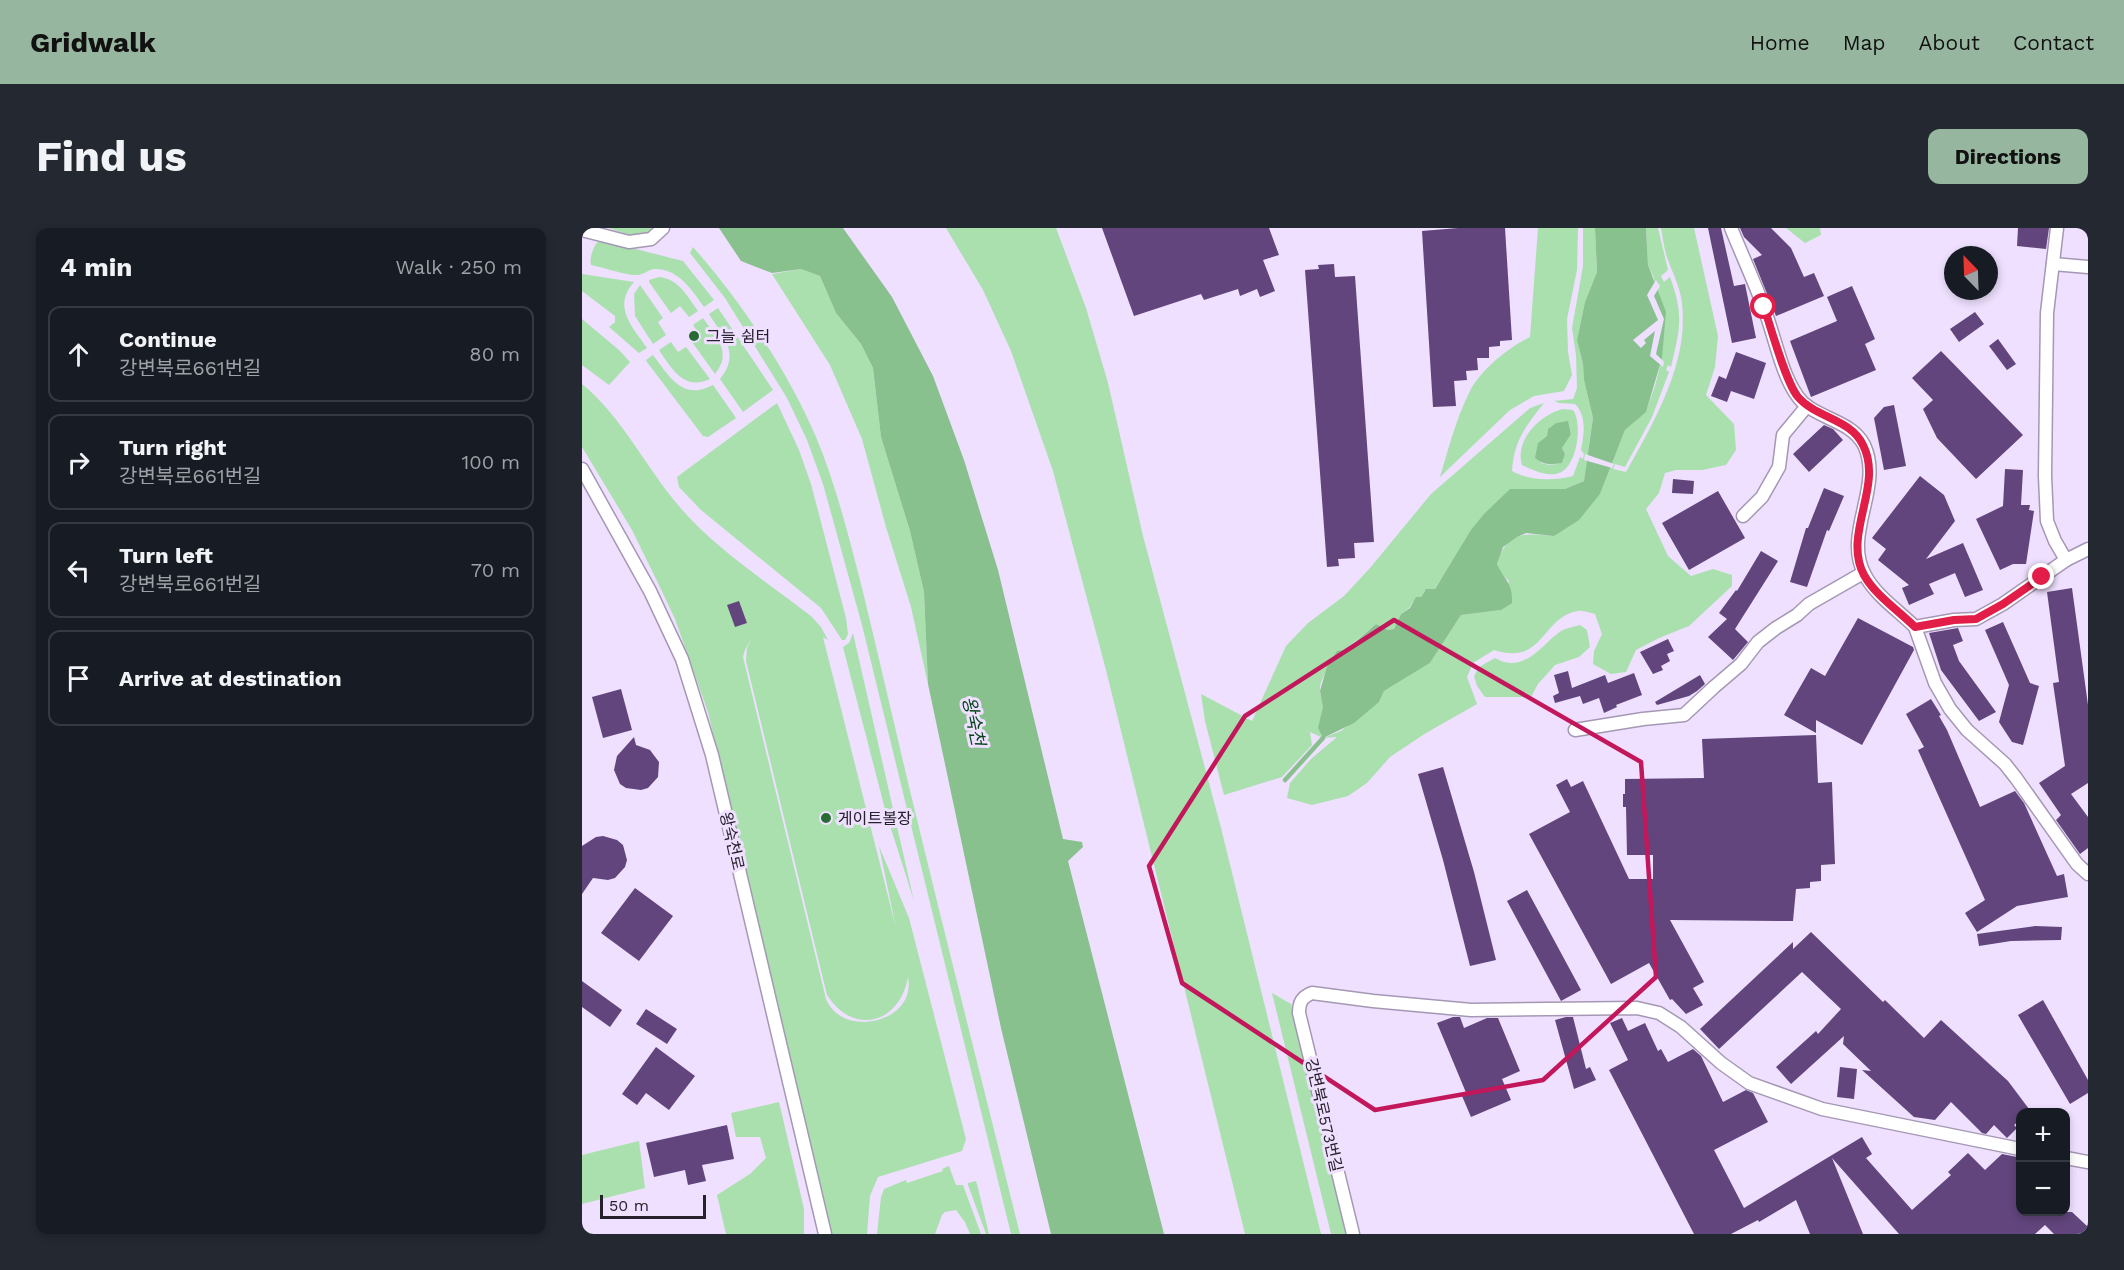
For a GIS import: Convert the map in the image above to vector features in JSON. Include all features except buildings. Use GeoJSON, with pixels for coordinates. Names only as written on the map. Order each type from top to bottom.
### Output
{"type":"FeatureCollection","features":[{"type":"Feature","properties":{"kind":"street"},"geometry":{"type":"LineString","coordinates":[[1731,228],[1764,307],[1796,395],[1807,406],[1836,420],[1857,434],[1864,446],[1868,459],[1868,489],[1856,545],[1863,573],[1870,583],[1915,627],[1935,683],[1950,709],[1967,730],[2005,764],[2077,864],[2088,874]]}},
{"type":"Feature","properties":{"kind":"street"},"geometry":{"type":"LineString","coordinates":[[2057,228],[2048,313],[2044,477],[2047,521],[2066,560]]}},
{"type":"Feature","properties":{"kind":"street"},"geometry":{"type":"LineString","coordinates":[[582,230],[630,242],[651,239],[662,229]]}},
{"type":"Feature","properties":{"kind":"street"},"geometry":{"type":"LineString","coordinates":[[2053,264],[2088,267]]}},
{"type":"Feature","properties":{"kind":"street"},"geometry":{"type":"LineString","coordinates":[[1743,516],[1762,497],[1779,467],[1784,435],[1807,406]]}},
{"type":"Feature","properties":{"kind":"street","name":"왕숙천로"},"geometry":{"type":"LineString","coordinates":[[582,470],[650,591],[682,659],[712,755],[825,1234]]}},
{"type":"Feature","properties":{"kind":"street"},"geometry":{"type":"LineString","coordinates":[[1915,627],[1954,620],[1976,619],[2003,604],[2066,560],[2088,549]]}},
{"type":"Feature","properties":{"kind":"street"},"geometry":{"type":"LineString","coordinates":[[1575,730],[1684,715],[1741,664],[1758,642],[1809,604],[1863,573]]}},
{"type":"Feature","properties":{"kind":"street","name":"강변북로573번길"},"geometry":{"type":"LineString","coordinates":[[1353,1234],[1299,1013],[1299,1003],[1305,996],[1312,993],[1472,1010],[1637,1008],[1659,1013],[1681,1027],[1721,1063],[1749,1083],[1822,1109],[2016,1148]]}},
{"type":"Feature","properties":{"kind":"street"},"geometry":{"type":"LineString","coordinates":[[2070,1159],[2088,1162]]}},
{"type":"Feature","properties":{"kind":"highlighted area"},"geometry":{"type":"Polygon","coordinates":[[[1394,620],[1641,762],[1656,977],[1543,1080],[1375,1110],[1182,983],[1149,866],[1245,716],[1394,620]]]}},
{"type":"Feature","properties":{"kind":"shaded area"},"geometry":{"type":"Polygon","coordinates":[[[609,228],[651,229],[647,233],[637,235],[625,234],[609,228]]]}},
{"type":"Feature","properties":{"kind":"shaded area"},"geometry":{"type":"Polygon","coordinates":[[[946,228],[1056,228],[1086,308],[1108,383],[1143,536],[1221,828],[1321,1234],[1245,1234],[1106,670],[1053,471],[1011,351],[983,290],[946,228]]]}},
{"type":"Feature","properties":{"kind":"shaded area"},"geometry":{"type":"Polygon","coordinates":[[[1538,228],[1578,228],[1577,270],[1567,319],[1568,352],[1572,375],[1564,391],[1534,396],[1510,410],[1440,477],[1456,424],[1474,385],[1495,360],[1530,337],[1538,228]]]}},
{"type":"Feature","properties":{"kind":"shaded area"},"geometry":{"type":"Polygon","coordinates":[[[1583,228],[1595,228],[1597,272],[1585,302],[1577,340],[1593,418],[1584,481],[1565,489],[1510,489],[1472,530],[1434,590],[1424,591],[1421,597],[1401,614],[1394,629],[1388,630],[1376,624],[1343,652],[1328,670],[1320,687],[1323,711],[1320,729],[1323,738],[1310,732],[1312,745],[1282,777],[1224,795],[1205,721],[1201,694],[1252,721],[1286,646],[1308,623],[1344,596],[1431,494],[1530,408],[1544,403],[1526,426],[1518,442],[1512,471],[1526,477],[1541,479],[1573,476],[1580,457],[1583,459],[1584,454],[1581,450],[1583,420],[1575,404],[1554,401],[1573,399],[1577,388],[1572,328],[1583,266],[1583,228]]]}},
{"type":"Feature","properties":{"kind":"shaded area"},"geometry":{"type":"Polygon","coordinates":[[[1646,228],[1658,228],[1668,270],[1661,276],[1664,282],[1670,277],[1674,290],[1679,312],[1678,332],[1671,367],[1668,365],[1666,370],[1669,372],[1652,417],[1625,467],[1615,464],[1613,469],[1626,472],[1658,412],[1675,370],[1680,348],[1683,326],[1681,298],[1667,256],[1661,228],[1694,228],[1718,336],[1715,367],[1706,395],[1734,424],[1736,450],[1726,465],[1702,470],[1676,470],[1665,473],[1659,493],[1646,509],[1668,556],[1691,576],[1713,569],[1732,575],[1732,586],[1689,626],[1636,650],[1626,672],[1611,674],[1593,664],[1594,651],[1602,634],[1595,614],[1579,611],[1565,615],[1533,647],[1523,652],[1510,653],[1494,650],[1473,663],[1467,677],[1477,704],[1390,757],[1367,783],[1348,796],[1312,805],[1287,798],[1290,783],[1311,759],[1337,737],[1323,738],[1341,731],[1379,702],[1384,691],[1430,663],[1461,615],[1501,610],[1509,581],[1497,564],[1506,545],[1518,536],[1534,534],[1554,536],[1600,494],[1625,430],[1646,411],[1662,358],[1654,278],[1648,265],[1646,228]]]}},
{"type":"Feature","properties":{"kind":"shaded area"},"geometry":{"type":"Polygon","coordinates":[[[1786,228],[1820,228],[1821,235],[1805,243],[1786,228]]]}},
{"type":"Feature","properties":{"kind":"shaded area"},"geometry":{"type":"Polygon","coordinates":[[[600,240],[683,261],[714,300],[704,307],[683,281],[663,270],[654,269],[633,275],[591,265],[592,251],[600,240]]]}},
{"type":"Feature","properties":{"kind":"shaded area"},"geometry":{"type":"Polygon","coordinates":[[[693,247],[762,337],[805,412],[830,474],[862,588],[1020,1234],[1011,1234],[862,625],[823,484],[807,440],[787,398],[725,298],[690,253],[693,247]]]}},
{"type":"Feature","properties":{"kind":"shaded area"},"geometry":{"type":"Polygon","coordinates":[[[801,269],[820,276],[836,313],[861,344],[873,368],[881,437],[910,531],[924,592],[928,684],[911,607],[862,439],[830,365],[772,274],[801,269]]]}},
{"type":"Feature","properties":{"kind":"shaded area"},"geometry":{"type":"Polygon","coordinates":[[[582,274],[634,282],[628,291],[624,308],[630,324],[647,348],[639,353],[609,327],[615,322],[615,316],[582,291],[582,274]]]}},
{"type":"Feature","properties":{"kind":"shaded area"},"geometry":{"type":"Polygon","coordinates":[[[659,277],[666,278],[677,285],[698,311],[689,317],[680,306],[671,313],[649,282],[659,277]]]}},
{"type":"Feature","properties":{"kind":"shaded area"},"geometry":{"type":"Polygon","coordinates":[[[640,285],[663,318],[658,322],[666,335],[653,344],[635,316],[634,294],[640,285]]]}},
{"type":"Feature","properties":{"kind":"shaded area"},"geometry":{"type":"Polygon","coordinates":[[[718,308],[773,390],[743,412],[720,379],[726,370],[729,353],[728,345],[709,314],[718,308]]]}},
{"type":"Feature","properties":{"kind":"shaded area"},"geometry":{"type":"Polygon","coordinates":[[[703,318],[717,338],[723,352],[723,359],[715,374],[692,342],[701,337],[693,325],[703,318]]]}},
{"type":"Feature","properties":{"kind":"shaded area"},"geometry":{"type":"Polygon","coordinates":[[[582,319],[630,362],[609,385],[582,365],[582,319]]]}},
{"type":"Feature","properties":{"kind":"shaded area"},"geometry":{"type":"Polygon","coordinates":[[[671,342],[678,352],[686,347],[710,379],[693,382],[674,371],[659,350],[671,342]]]}},
{"type":"Feature","properties":{"kind":"shaded area"},"geometry":{"type":"Polygon","coordinates":[[[653,355],[671,378],[685,388],[693,390],[713,385],[736,418],[708,437],[703,436],[647,362],[646,360],[653,355]]]}},
{"type":"Feature","properties":{"kind":"shaded area"},"geometry":{"type":"Polygon","coordinates":[[[582,384],[609,411],[666,490],[692,521],[724,550],[811,616],[821,627],[828,640],[823,637],[896,928],[879,846],[909,918],[966,1139],[962,1151],[878,1177],[870,1196],[867,1234],[832,1234],[708,712],[675,619],[657,581],[632,530],[582,447],[582,384]],[[752,637],[745,650],[743,657],[826,999],[835,1012],[847,1019],[862,1022],[877,1020],[890,1015],[901,1005],[908,993],[908,977],[896,1005],[886,1014],[875,1019],[862,1020],[850,1016],[838,1008],[827,995],[746,661],[747,648],[752,637]]]}},
{"type":"Feature","properties":{"kind":"shaded area"},"geometry":{"type":"Polygon","coordinates":[[[777,403],[799,450],[811,484],[846,618],[848,634],[845,640],[842,640],[821,608],[701,510],[679,487],[677,477],[777,403]]]}},
{"type":"Feature","properties":{"kind":"shaded area"},"geometry":{"type":"Polygon","coordinates":[[[1563,409],[1573,410],[1576,416],[1578,435],[1570,463],[1559,473],[1550,474],[1522,465],[1522,446],[1526,438],[1538,422],[1563,409]],[[1568,422],[1556,423],[1548,429],[1547,436],[1538,443],[1541,463],[1550,465],[1562,463],[1565,454],[1562,448],[1571,433],[1568,422]]]}},
{"type":"Feature","properties":{"kind":"shaded area"},"geometry":{"type":"Polygon","coordinates":[[[1580,625],[1587,630],[1590,647],[1579,657],[1555,665],[1538,684],[1531,697],[1485,697],[1477,686],[1474,676],[1479,667],[1495,658],[1505,662],[1523,661],[1561,631],[1580,625]]]}},
{"type":"Feature","properties":{"kind":"shaded area"},"geometry":{"type":"Polygon","coordinates":[[[853,633],[914,901],[886,813],[843,647],[849,643],[853,633]]]}},
{"type":"Feature","properties":{"kind":"shaded area"},"geometry":{"type":"Polygon","coordinates":[[[1272,993],[1291,1004],[1346,1234],[1331,1234],[1272,993]]]}},
{"type":"Feature","properties":{"kind":"shaded area"},"geometry":{"type":"Polygon","coordinates":[[[779,1102],[804,1209],[804,1234],[726,1234],[717,1195],[750,1174],[766,1158],[760,1137],[736,1137],[731,1113],[779,1102]]]}},
{"type":"Feature","properties":{"kind":"shaded area"},"geometry":{"type":"Polygon","coordinates":[[[639,1141],[645,1188],[582,1204],[582,1155],[639,1141]]]}},
{"type":"Feature","properties":{"kind":"shaded area"},"geometry":{"type":"Polygon","coordinates":[[[949,1166],[956,1185],[963,1185],[981,1234],[970,1234],[956,1210],[945,1212],[942,1215],[935,1234],[877,1234],[884,1189],[906,1180],[907,1183],[943,1171],[942,1169],[949,1166]]]}},
{"type":"Feature","properties":{"kind":"shaded area"},"geometry":{"type":"Polygon","coordinates":[[[976,1181],[989,1234],[986,1234],[968,1185],[976,1181]]]}},
{"type":"Feature","properties":{"kind":"water","name":"왕숙천"},"geometry":{"type":"Polygon","coordinates":[[[719,228],[843,228],[892,297],[933,376],[964,460],[998,570],[1063,839],[1082,842],[1083,847],[1068,861],[1164,1234],[1051,1234],[1001,1028],[928,684],[924,592],[910,531],[881,437],[873,368],[861,344],[836,313],[820,276],[801,269],[772,273],[741,261],[719,228]]]}},
{"type":"Feature","properties":{"kind":"water"},"geometry":{"type":"Polygon","coordinates":[[[1595,228],[1646,228],[1648,265],[1666,312],[1662,358],[1646,412],[1625,430],[1600,494],[1579,520],[1554,536],[1526,533],[1503,547],[1497,564],[1510,586],[1512,603],[1501,610],[1461,615],[1430,663],[1384,691],[1379,702],[1354,723],[1323,738],[1318,728],[1323,707],[1320,691],[1327,667],[1337,651],[1346,650],[1376,624],[1388,630],[1394,629],[1401,614],[1410,608],[1416,597],[1421,597],[1426,589],[1435,589],[1471,530],[1510,489],[1565,489],[1584,481],[1593,418],[1577,340],[1585,302],[1597,272],[1595,228]]]}},
{"type":"Feature","properties":{"kind":"water"},"geometry":{"type":"Polygon","coordinates":[[[1568,421],[1571,434],[1562,448],[1565,454],[1562,463],[1547,464],[1535,458],[1538,443],[1547,436],[1548,429],[1556,423],[1568,421]]]}},
{"type":"Feature","properties":{"kind":"pier"},"geometry":{"type":"Polygon","coordinates":[[[1656,280],[1660,286],[1654,296],[1664,319],[1656,354],[1664,362],[1663,367],[1650,356],[1655,331],[1644,340],[1646,343],[1641,348],[1633,340],[1658,320],[1647,295],[1656,280]]]}},
{"type":"Feature","properties":{"kind":"pier"},"geometry":{"type":"Polygon","coordinates":[[[1585,454],[1614,464],[1612,468],[1584,460],[1585,454]]]}},
{"type":"Feature","properties":{"kind":"waterway"},"geometry":{"type":"LineString","coordinates":[[1285,780],[1323,738]]}},
{"type":"Feature","properties":{"kind":"place","name":"그늘 쉼터"},"geometry":{"type":"Point","coordinates":[694,336]}},
{"type":"Feature","properties":{"kind":"place","name":"게이트볼장"},"geometry":{"type":"Point","coordinates":[826,818]}},
{"type":"Feature","properties":{"kind":"route"},"geometry":{"type":"LineString","coordinates":[[1764,307],[1796,395],[1807,406],[1836,420],[1857,434],[1864,446],[1868,459],[1868,489],[1856,545],[1859,560],[1863,573],[1870,583],[1915,627],[1954,620],[1976,619],[2003,604],[2042,577]]}}]}
